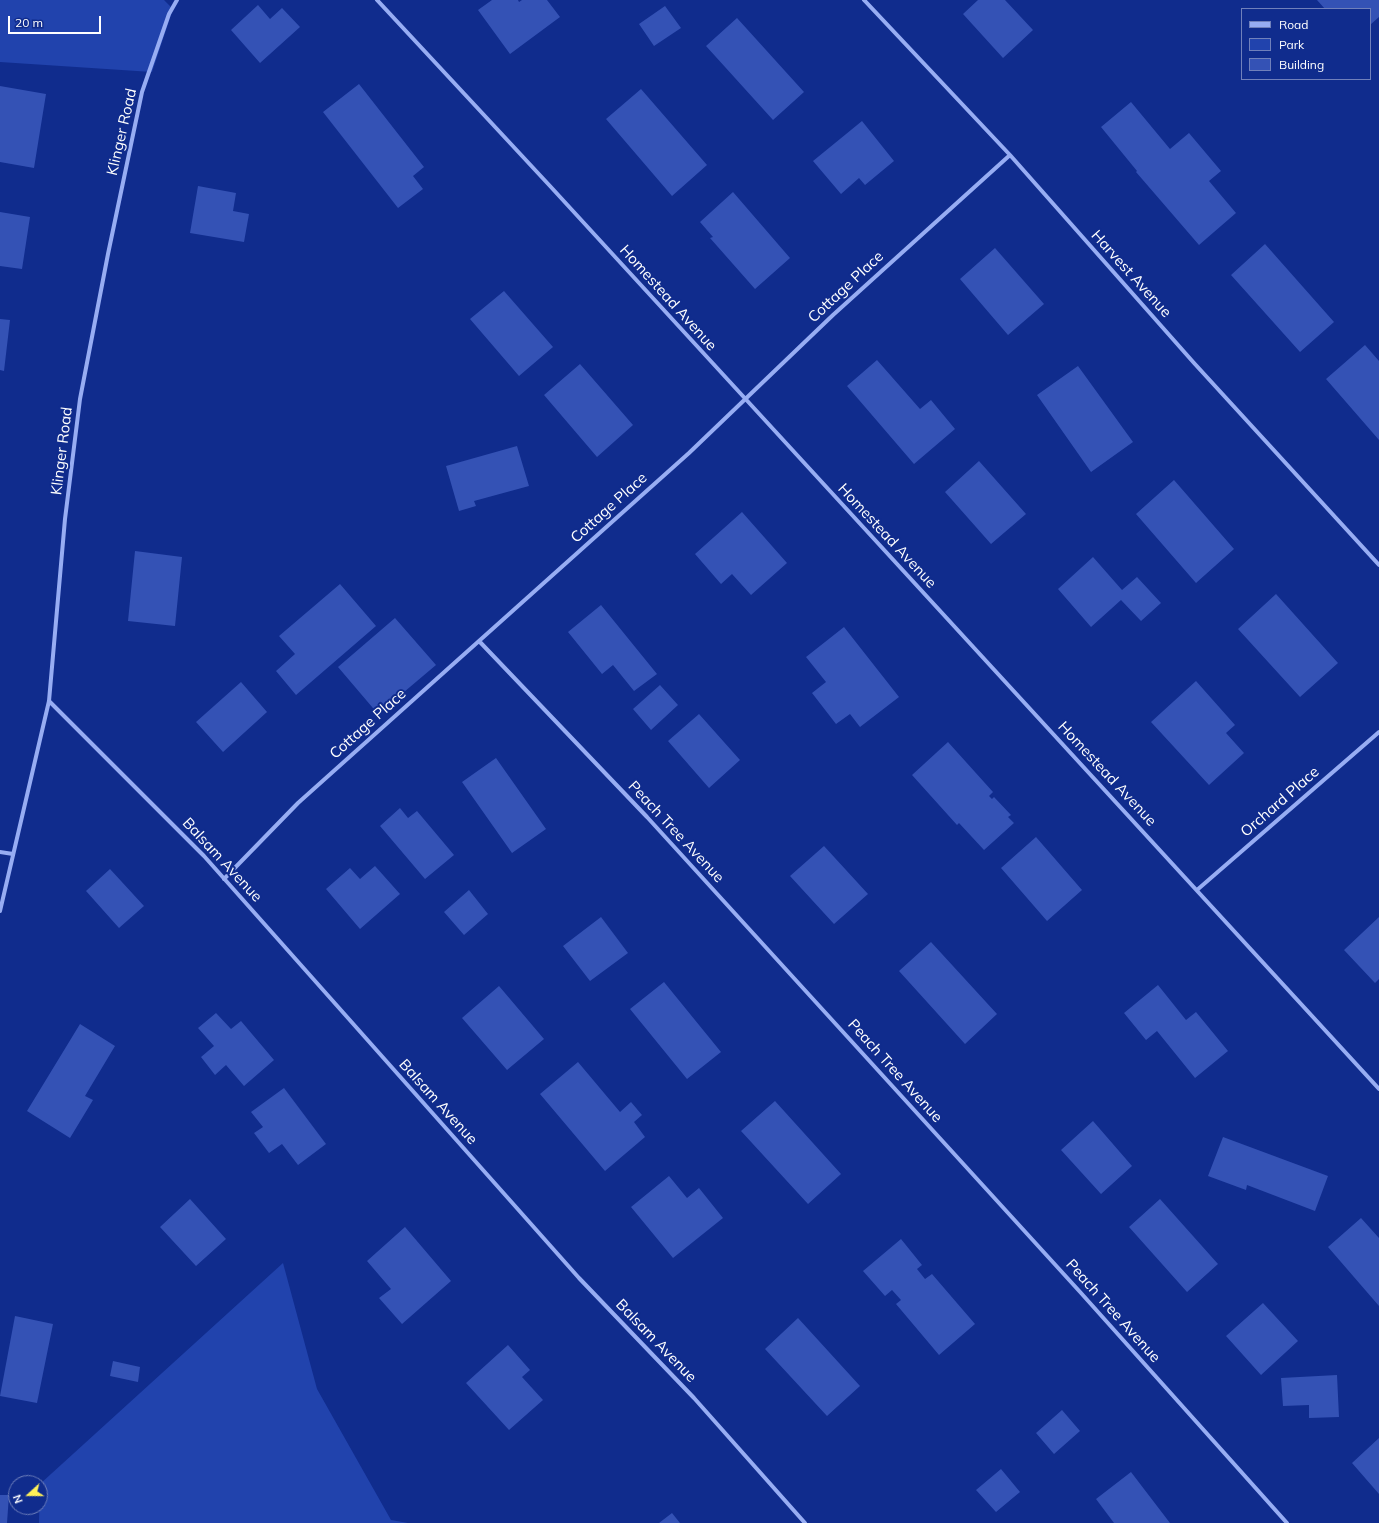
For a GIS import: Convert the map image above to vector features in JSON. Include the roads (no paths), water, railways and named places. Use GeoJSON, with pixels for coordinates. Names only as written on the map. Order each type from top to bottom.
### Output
{"type":"FeatureCollection","features":[{"type":"Feature","properties":{"kind":"street","name":"Klinger Road"},"geometry":{"type":"LineString","coordinates":[[0,911],[49,701],[65,519],[82,392],[108,254],[142,92],[169,14],[177,0]]}},
{"type":"Feature","properties":{"kind":"street","name":"Homestead Avenue"},"geometry":{"type":"LineString","coordinates":[[377,0],[550,186],[744,400],[1379,1089]]}},
{"type":"Feature","properties":{"kind":"street","name":"Harvest Avenue"},"geometry":{"type":"LineString","coordinates":[[864,0],[1010,155],[1194,363],[1379,565]]}},
{"type":"Feature","properties":{"kind":"street","name":"Cottage Place"},"geometry":{"type":"LineString","coordinates":[[224,879],[298,803],[689,453],[833,315],[1010,155]]}},
{"type":"Feature","properties":{"kind":"street","name":"Peach Tree Avenue"},"geometry":{"type":"LineString","coordinates":[[479,641],[647,817],[1070,1281],[1287,1523]]}},
{"type":"Feature","properties":{"kind":"street","name":"Balsam Avenue"},"geometry":{"type":"LineString","coordinates":[[49,701],[204,856],[579,1278],[694,1398],[805,1523]]}},
{"type":"Feature","properties":{"kind":"street","name":"Orchard Place"},"geometry":{"type":"LineString","coordinates":[[1197,890],[1379,732]]}},
{"type":"Feature","properties":{"kind":"street"},"geometry":{"type":"LineString","coordinates":[[0,852],[13,854]]}}]}
